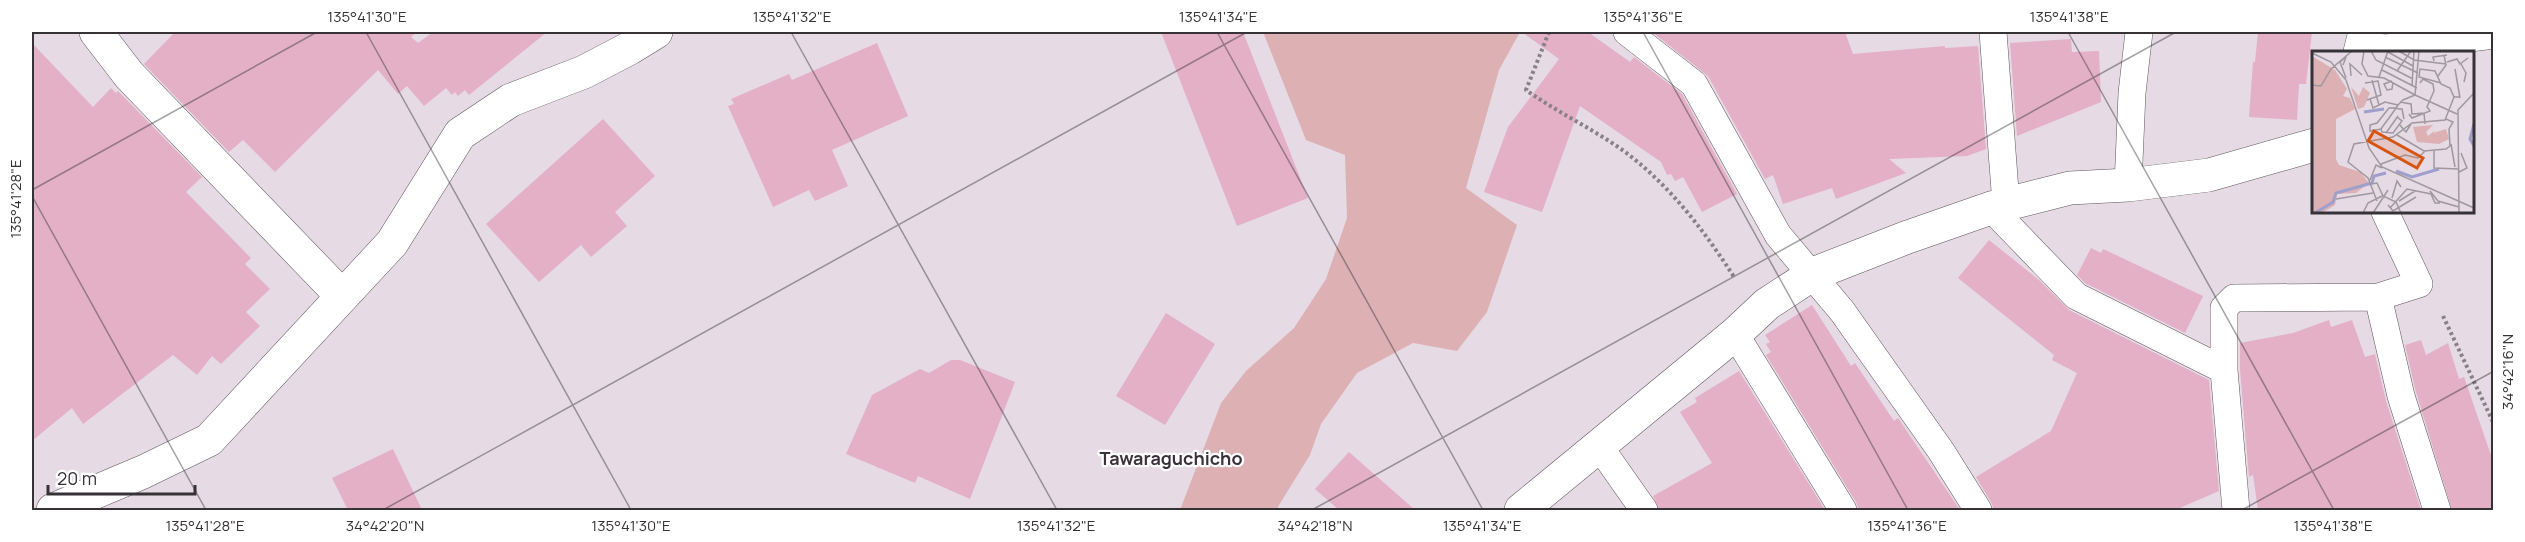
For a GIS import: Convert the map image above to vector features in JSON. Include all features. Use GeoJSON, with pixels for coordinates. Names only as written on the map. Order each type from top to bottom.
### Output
{"type":"FeatureCollection","features":[{"type":"Feature","properties":{"kind":"street"},"geometry":{"type":"LineString","coordinates":[[96,32],[129,75],[342,296]]}},
{"type":"Feature","properties":{"kind":"street"},"geometry":{"type":"LineString","coordinates":[[53,510],[143,472],[209,440],[392,243],[460,134],[511,100],[584,72],[656,32]]}},
{"type":"Feature","properties":{"kind":"street"},"geometry":{"type":"LineString","coordinates":[[1521,510],[1746,324],[1767,304],[1813,274],[1998,206],[2070,188],[2209,175],[2312,145]]}},
{"type":"Feature","properties":{"kind":"lane"},"geometry":{"type":"LineString","coordinates":[[1627,32],[1694,84],[1778,235],[1813,274],[1941,451],[1978,510]]}},
{"type":"Feature","properties":{"kind":"lane"},"geometry":{"type":"LineString","coordinates":[[1993,32],[1998,206],[2076,296],[2224,369]]}},
{"type":"Feature","properties":{"kind":"lane"},"geometry":{"type":"LineString","coordinates":[[2128,184],[2132,93],[2139,32]]}},
{"type":"Feature","properties":{"kind":"lane"},"geometry":{"type":"LineString","coordinates":[[2362,43],[2387,48],[2493,35]]}},
{"type":"Feature","properties":{"kind":"lane"},"geometry":{"type":"LineString","coordinates":[[2236,510],[2224,369],[2224,308],[2234,298],[2378,297],[2419,284],[2385,213]]}},
{"type":"Feature","properties":{"kind":"lane"},"geometry":{"type":"LineString","coordinates":[[2378,297],[2401,396],[2437,510]]}},
{"type":"Feature","properties":{"kind":"lane"},"geometry":{"type":"LineString","coordinates":[[1746,324],[1844,510]]}},
{"type":"Feature","properties":{"kind":"lane"},"geometry":{"type":"LineString","coordinates":[[1599,446],[1644,510]]}},
{"type":"Feature","properties":{"kind":"path"},"geometry":{"type":"LineString","coordinates":[[1549,32],[1526,90],[1620,148],[1653,174],[1720,255],[1746,324]]}},
{"type":"Feature","properties":{"kind":"path"},"geometry":{"type":"LineString","coordinates":[[2419,284],[2432,291],[2493,424]]}},
{"type":"Feature","properties":{"kind":"shaded area"},"geometry":{"type":"Polygon","coordinates":[[[1263,32],[1520,32],[1499,70],[1466,188],[1517,225],[1487,312],[1457,351],[1413,343],[1357,373],[1321,424],[1310,455],[1276,510],[1180,510],[1221,403],[1246,371],[1294,328],[1326,279],[1347,218],[1345,155],[1306,140],[1263,32]]]}},
{"type":"Feature","properties":{"kind":"building"},"geometry":{"type":"Polygon","coordinates":[[[175,32],[417,32],[411,37],[418,43],[433,32],[547,32],[469,95],[465,90],[458,96],[455,92],[452,95],[446,88],[424,106],[407,86],[398,94],[378,70],[275,172],[243,140],[229,152],[144,64],[175,32]]]}},
{"type":"Feature","properties":{"kind":"building"},"geometry":{"type":"Polygon","coordinates":[[[1161,32],[1243,32],[1308,198],[1237,226],[1161,32]]]}},
{"type":"Feature","properties":{"kind":"building"},"geometry":{"type":"Polygon","coordinates":[[[1522,32],[1588,32],[1630,62],[1634,57],[1682,94],[1737,194],[1702,212],[1683,177],[1675,181],[1671,174],[1667,175],[1661,162],[1580,106],[1542,212],[1484,192],[1508,127],[1559,59],[1522,32]]]}},
{"type":"Feature","properties":{"kind":"building"},"geometry":{"type":"Polygon","coordinates":[[[1652,32],[1845,32],[1853,54],[1945,46],[1945,48],[1978,46],[1986,149],[1967,156],[1889,159],[1906,173],[1836,199],[1832,188],[1783,204],[1773,175],[1765,179],[1708,76],[1652,32]]]}},
{"type":"Feature","properties":{"kind":"building"},"geometry":{"type":"Polygon","coordinates":[[[2258,32],[2312,32],[2306,84],[2299,84],[2297,120],[2249,117],[2253,62],[2255,62],[2258,32]]]}},
{"type":"Feature","properties":{"kind":"building"},"geometry":{"type":"Polygon","coordinates":[[[2071,39],[2072,52],[2099,51],[2101,102],[2017,136],[2010,43],[2071,39]]]}},
{"type":"Feature","properties":{"kind":"building"},"geometry":{"type":"Polygon","coordinates":[[[32,43],[93,107],[111,88],[116,93],[118,91],[202,177],[186,192],[251,258],[245,264],[270,289],[246,312],[260,326],[221,364],[212,356],[197,375],[173,355],[83,424],[72,408],[32,441],[32,43]]]}},
{"type":"Feature","properties":{"kind":"building"},"geometry":{"type":"Polygon","coordinates":[[[877,43],[908,116],[832,150],[848,186],[815,201],[809,190],[773,207],[728,106],[734,104],[731,99],[789,74],[792,80],[877,43]]]}},
{"type":"Feature","properties":{"kind":"building"},"geometry":{"type":"Polygon","coordinates":[[[603,119],[655,176],[615,212],[627,226],[591,257],[581,245],[539,282],[486,224],[603,119]]]}},
{"type":"Feature","properties":{"kind":"building"},"geometry":{"type":"Polygon","coordinates":[[[1989,240],[2039,280],[2069,310],[2209,380],[2219,491],[2175,510],[1994,510],[1976,477],[2051,431],[2077,373],[2052,360],[2054,355],[1958,278],[1989,240]]]}},
{"type":"Feature","properties":{"kind":"building"},"geometry":{"type":"Polygon","coordinates":[[[2091,248],[2101,253],[2103,249],[2203,296],[2185,333],[2085,283],[2077,275],[2091,248]]]}},
{"type":"Feature","properties":{"kind":"building"},"geometry":{"type":"Polygon","coordinates":[[[1812,305],[1851,366],[1855,363],[1894,421],[1898,418],[1960,510],[1859,510],[1766,355],[1771,352],[1766,344],[1770,342],[1765,335],[1812,305]]]}},
{"type":"Feature","properties":{"kind":"building"},"geometry":{"type":"Polygon","coordinates":[[[1166,313],[1215,344],[1165,425],[1116,396],[1166,313]]]}},
{"type":"Feature","properties":{"kind":"building"},"geometry":{"type":"Polygon","coordinates":[[[2329,320],[2331,327],[2352,320],[2365,357],[2375,354],[2386,401],[2421,510],[2258,510],[2253,475],[2249,477],[2240,343],[2293,333],[2329,320]]]}},
{"type":"Feature","properties":{"kind":"building"},"geometry":{"type":"Polygon","coordinates":[[[2421,340],[2426,355],[2448,343],[2459,379],[2464,377],[2493,461],[2493,510],[2452,510],[2416,392],[2405,345],[2421,340]]]}},
{"type":"Feature","properties":{"kind":"building"},"geometry":{"type":"Polygon","coordinates":[[[951,360],[960,360],[1015,382],[970,499],[918,476],[915,483],[846,454],[872,395],[920,369],[929,373],[951,360]]]}},
{"type":"Feature","properties":{"kind":"building"},"geometry":{"type":"Polygon","coordinates":[[[1739,371],[1825,510],[1659,510],[1653,496],[1712,463],[1680,412],[1697,402],[1695,398],[1739,371]]]}},
{"type":"Feature","properties":{"kind":"building"},"geometry":{"type":"Polygon","coordinates":[[[393,449],[422,510],[348,510],[332,478],[393,449]]]}},
{"type":"Feature","properties":{"kind":"building"},"geometry":{"type":"Polygon","coordinates":[[[1349,452],[1415,510],[1339,510],[1315,489],[1349,452]]]}},
{"type":"Feature","properties":{"kind":"district","name":"Tawaraguchicho"},"geometry":{"type":"Point","coordinates":[1171,458]}}]}
